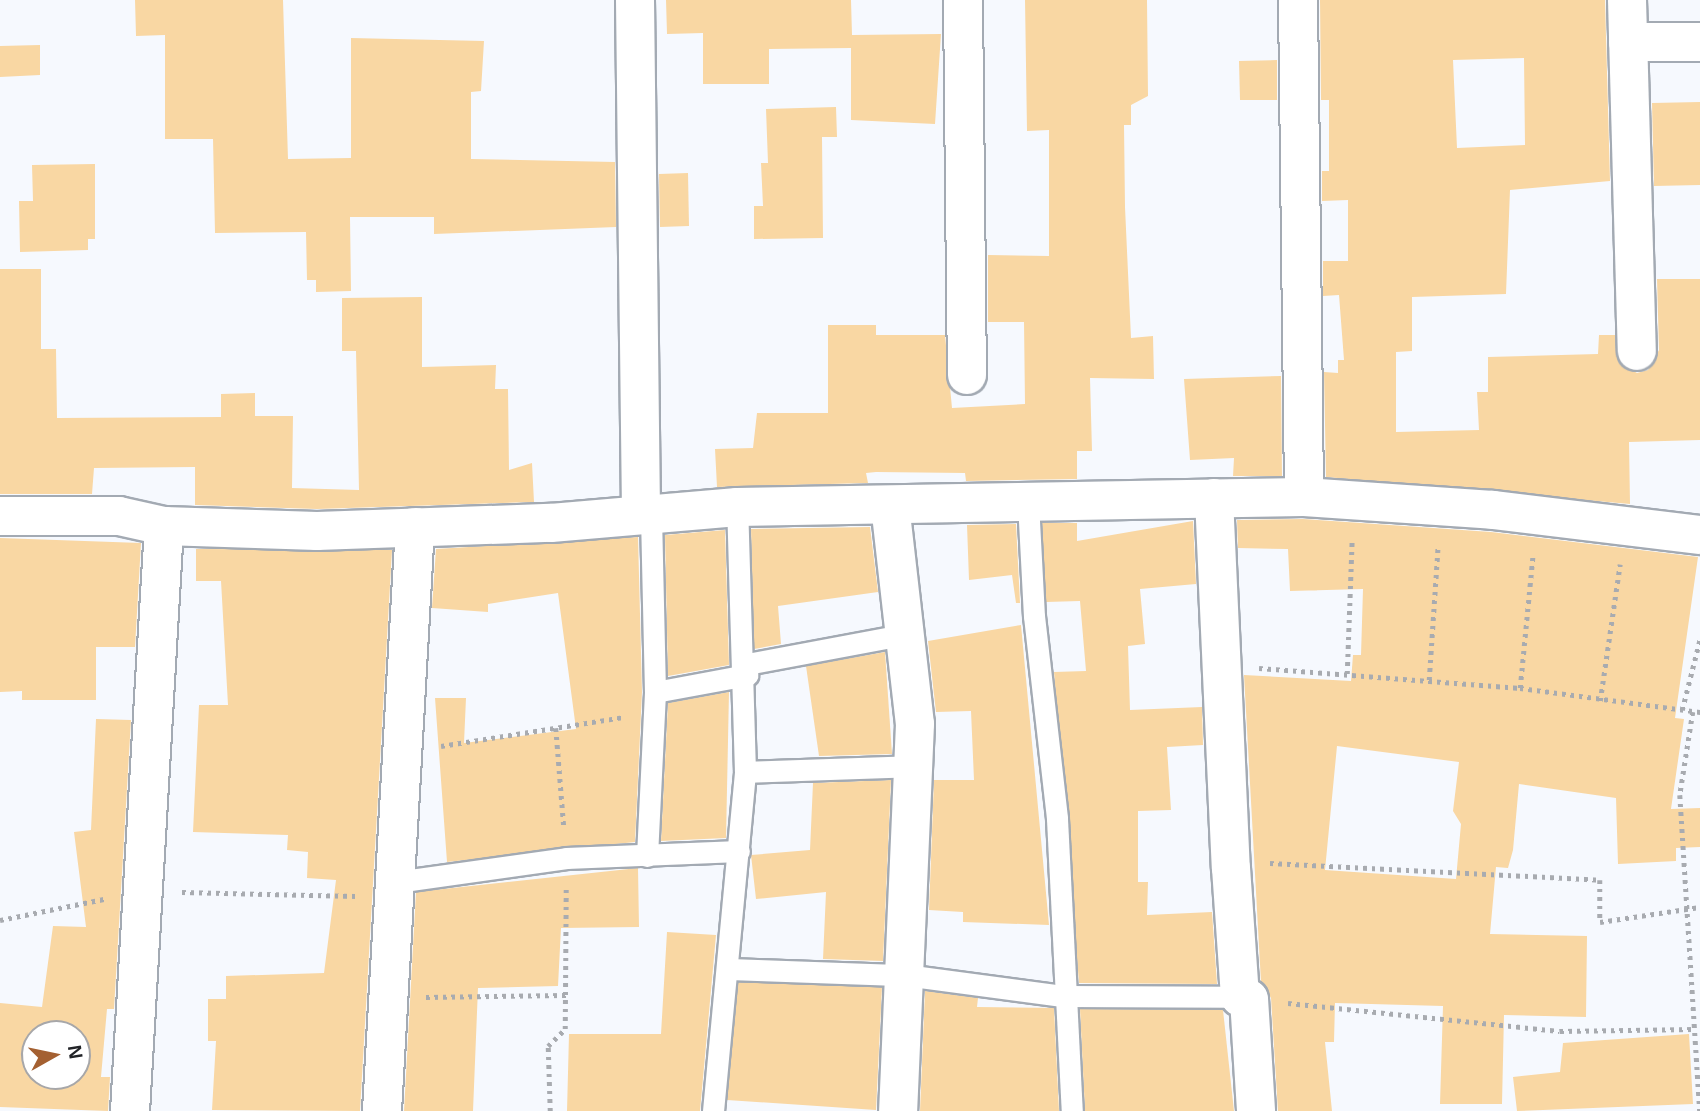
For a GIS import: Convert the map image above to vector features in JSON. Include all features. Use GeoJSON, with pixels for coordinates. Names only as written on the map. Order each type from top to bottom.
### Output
{"type":"FeatureCollection","features":[{"type":"Feature","properties":{"kind":"street"},"geometry":{"type":"LineString","coordinates":[[635,0],[646,511]]}},
{"type":"Feature","properties":{"kind":"street"},"geometry":{"type":"LineString","coordinates":[[963,0],[967,375]]}},
{"type":"Feature","properties":{"kind":"street"},"geometry":{"type":"LineString","coordinates":[[1298,0],[1304,497]]}},
{"type":"Feature","properties":{"kind":"street"},"geometry":{"type":"LineString","coordinates":[[1627,0],[1637,351]]}},
{"type":"Feature","properties":{"kind":"street"},"geometry":{"type":"LineString","coordinates":[[1628,42],[1700,42]]}},
{"type":"Feature","properties":{"kind":"street"},"geometry":{"type":"LineString","coordinates":[[0,516],[119,516],[164,526],[415,527],[737,507],[1304,497],[1536,515],[1700,535]]}},
{"type":"Feature","properties":{"kind":"street"},"geometry":{"type":"LineString","coordinates":[[1214,498],[1224,669],[1231,868],[1256,1111]]}},
{"type":"Feature","properties":{"kind":"street"},"geometry":{"type":"LineString","coordinates":[[890,505],[907,634],[914,766],[898,1111]]}},
{"type":"Feature","properties":{"kind":"street"},"geometry":{"type":"LineString","coordinates":[[131,1111],[164,526]]}},
{"type":"Feature","properties":{"kind":"street"},"geometry":{"type":"LineString","coordinates":[[382,1111],[415,527]]}},
{"type":"Feature","properties":{"kind":"lane"},"geometry":{"type":"LineString","coordinates":[[1028,502],[1034,616],[1057,819],[1063,996],[1072,1111]]}},
{"type":"Feature","properties":{"kind":"lane"},"geometry":{"type":"LineString","coordinates":[[713,1111],[729,970],[745,772],[747,670],[737,507]]}},
{"type":"Feature","properties":{"kind":"lane"},"geometry":{"type":"LineString","coordinates":[[646,511],[654,702],[647,856]]}},
{"type":"Feature","properties":{"kind":"lane"},"geometry":{"type":"LineString","coordinates":[[654,702],[747,670],[907,634]]}},
{"type":"Feature","properties":{"kind":"lane"},"geometry":{"type":"LineString","coordinates":[[745,772],[914,766]]}},
{"type":"Feature","properties":{"kind":"lane"},"geometry":{"type":"LineString","coordinates":[[395,889],[566,858],[739,850]]}},
{"type":"Feature","properties":{"kind":"lane"},"geometry":{"type":"LineString","coordinates":[[729,970],[905,975],[1063,996],[1245,998]]}},
{"type":"Feature","properties":{"kind":"path"},"geometry":{"type":"LineString","coordinates":[[1347,674],[1353,500]]}},
{"type":"Feature","properties":{"kind":"path"},"geometry":{"type":"LineString","coordinates":[[1429,680],[1441,506]]}},
{"type":"Feature","properties":{"kind":"path"},"geometry":{"type":"LineString","coordinates":[[1520,688],[1536,515]]}},
{"type":"Feature","properties":{"kind":"path"},"geometry":{"type":"LineString","coordinates":[[1600,701],[1626,525]]}},
{"type":"Feature","properties":{"kind":"path"},"geometry":{"type":"LineString","coordinates":[[1682,710],[1700,639]]}},
{"type":"Feature","properties":{"kind":"path"},"geometry":{"type":"LineString","coordinates":[[1224,669],[1347,674],[1520,688],[1600,701],[1700,712]]}},
{"type":"Feature","properties":{"kind":"path"},"geometry":{"type":"LineString","coordinates":[[403,747],[467,745],[556,728],[654,702]]}},
{"type":"Feature","properties":{"kind":"path"},"geometry":{"type":"LineString","coordinates":[[1693,712],[1680,795],[1700,1111]]}},
{"type":"Feature","properties":{"kind":"path"},"geometry":{"type":"LineString","coordinates":[[550,1111],[548,1046],[565,1029],[566,995],[566,858],[556,728]]}},
{"type":"Feature","properties":{"kind":"path"},"geometry":{"type":"LineString","coordinates":[[1231,868],[1294,860],[1600,880],[1600,922],[1700,907]]}},
{"type":"Feature","properties":{"kind":"path"},"geometry":{"type":"LineString","coordinates":[[0,920],[143,891],[395,889]]}},
{"type":"Feature","properties":{"kind":"path"},"geometry":{"type":"LineString","coordinates":[[388,998],[566,995]]}},
{"type":"Feature","properties":{"kind":"path"},"geometry":{"type":"LineString","coordinates":[[1245,998],[1560,1031],[1695,1028]]}},
{"type":"Feature","properties":{"kind":"building"},"geometry":{"type":"Polygon","coordinates":[[[135,0],[283,0],[288,159],[351,158],[351,38],[484,41],[481,91],[471,92],[471,159],[615,162],[616,227],[434,234],[434,217],[350,217],[351,291],[316,292],[316,280],[307,280],[306,232],[215,233],[213,139],[165,139],[165,35],[136,36],[135,0]]]}},
{"type":"Feature","properties":{"kind":"building"},"geometry":{"type":"Polygon","coordinates":[[[666,0],[851,0],[852,35],[941,34],[935,124],[851,120],[851,48],[769,49],[769,84],[703,84],[703,33],[667,34],[666,0]]]}},
{"type":"Feature","properties":{"kind":"building"},"geometry":{"type":"Polygon","coordinates":[[[1025,0],[1147,0],[1148,96],[1131,105],[1131,125],[1124,125],[1125,207],[1131,338],[1153,336],[1154,379],[1090,378],[1092,451],[1077,451],[1077,479],[966,481],[965,473],[876,472],[866,473],[868,483],[717,487],[715,449],[753,448],[757,413],[828,413],[828,325],[876,325],[876,335],[945,335],[952,408],[1025,404],[1024,322],[988,322],[988,255],[1049,256],[1049,130],[1027,131],[1025,0]]]}},
{"type":"Feature","properties":{"kind":"building"},"geometry":{"type":"Polygon","coordinates":[[[1320,0],[1605,0],[1610,181],[1510,190],[1506,294],[1412,297],[1412,351],[1396,352],[1396,432],[1479,430],[1477,392],[1488,392],[1488,357],[1598,354],[1599,335],[1615,335],[1619,363],[1637,373],[1648,370],[1659,350],[1657,279],[1700,279],[1700,440],[1629,442],[1630,504],[1326,477],[1324,372],[1338,373],[1338,360],[1344,360],[1339,295],[1323,296],[1323,261],[1348,261],[1348,200],[1322,201],[1322,171],[1329,171],[1329,100],[1321,100],[1320,0]],[[1524,58],[1453,60],[1457,148],[1525,145],[1524,58]]]}},
{"type":"Feature","properties":{"kind":"building"},"geometry":{"type":"Polygon","coordinates":[[[40,45],[40,75],[0,77],[0,46],[40,45]]]}},
{"type":"Feature","properties":{"kind":"building"},"geometry":{"type":"Polygon","coordinates":[[[1277,60],[1277,100],[1240,100],[1239,61],[1277,60]]]}},
{"type":"Feature","properties":{"kind":"building"},"geometry":{"type":"Polygon","coordinates":[[[1700,102],[1700,185],[1654,186],[1652,103],[1700,102]]]}},
{"type":"Feature","properties":{"kind":"building"},"geometry":{"type":"Polygon","coordinates":[[[836,107],[837,137],[822,137],[823,238],[754,239],[754,206],[763,206],[761,163],[768,163],[766,109],[836,107]]]}},
{"type":"Feature","properties":{"kind":"building"},"geometry":{"type":"Polygon","coordinates":[[[95,164],[95,239],[88,239],[88,250],[20,252],[19,201],[33,201],[32,165],[95,164]]]}},
{"type":"Feature","properties":{"kind":"building"},"geometry":{"type":"Polygon","coordinates":[[[688,173],[689,226],[660,227],[659,174],[688,173]]]}},
{"type":"Feature","properties":{"kind":"building"},"geometry":{"type":"Polygon","coordinates":[[[0,269],[41,269],[41,349],[56,349],[57,418],[221,417],[221,394],[255,393],[255,416],[293,416],[292,488],[359,490],[356,351],[342,351],[342,298],[422,297],[422,367],[496,365],[495,389],[508,389],[509,470],[532,463],[534,502],[317,509],[195,505],[195,467],[94,468],[92,494],[0,494],[0,269]]]}},
{"type":"Feature","properties":{"kind":"building"},"geometry":{"type":"Polygon","coordinates":[[[1281,376],[1282,476],[1233,476],[1234,458],[1190,460],[1184,379],[1281,376]]]}},
{"type":"Feature","properties":{"kind":"building"},"geometry":{"type":"Polygon","coordinates":[[[1303,519],[1491,532],[1698,557],[1675,718],[1684,719],[1671,809],[1700,808],[1700,847],[1676,848],[1676,861],[1618,864],[1616,798],[1519,784],[1513,850],[1508,868],[1496,867],[1490,934],[1587,936],[1586,1017],[1504,1015],[1502,1104],[1440,1104],[1443,1006],[1335,1003],[1334,1042],[1325,1042],[1332,1111],[1278,1111],[1271,998],[1261,982],[1244,675],[1351,681],[1353,655],[1361,655],[1363,589],[1290,591],[1288,549],[1238,548],[1237,520],[1303,519]],[[1337,746],[1325,870],[1456,879],[1461,824],[1453,811],[1459,762],[1337,746]]]}},
{"type":"Feature","properties":{"kind":"building"},"geometry":{"type":"Polygon","coordinates":[[[1193,521],[1196,584],[1140,589],[1145,644],[1128,646],[1130,710],[1202,707],[1203,745],[1167,747],[1171,810],[1138,811],[1138,882],[1148,882],[1147,915],[1212,912],[1217,984],[1079,983],[1054,672],[1086,671],[1080,601],[1046,602],[1042,523],[1077,523],[1077,541],[1193,521]]]}},
{"type":"Feature","properties":{"kind":"building"},"geometry":{"type":"Polygon","coordinates":[[[1016,524],[1020,603],[1016,603],[1012,575],[969,580],[967,525],[1016,524]]]}},
{"type":"Feature","properties":{"kind":"building"},"geometry":{"type":"Polygon","coordinates":[[[870,527],[878,592],[778,606],[781,644],[754,649],[751,529],[870,527]]]}},
{"type":"Feature","properties":{"kind":"building"},"geometry":{"type":"Polygon","coordinates":[[[725,530],[729,665],[668,676],[665,535],[725,530]]]}},
{"type":"Feature","properties":{"kind":"building"},"geometry":{"type":"Polygon","coordinates":[[[638,537],[642,692],[635,842],[447,862],[435,698],[466,698],[464,743],[576,729],[558,593],[488,604],[488,612],[432,608],[436,549],[638,537]]]}},
{"type":"Feature","properties":{"kind":"building"},"geometry":{"type":"Polygon","coordinates":[[[0,538],[141,543],[135,647],[96,647],[96,700],[22,700],[22,691],[0,692],[0,538]]]}},
{"type":"Feature","properties":{"kind":"building"},"geometry":{"type":"Polygon","coordinates":[[[196,549],[392,550],[360,1111],[212,1110],[216,1041],[208,1041],[208,999],[226,999],[226,976],[324,973],[336,880],[307,878],[308,852],[287,850],[288,835],[193,832],[199,705],[228,705],[221,581],[196,581],[196,549]]]}},
{"type":"Feature","properties":{"kind":"building"},"geometry":{"type":"Polygon","coordinates":[[[1021,625],[1049,925],[963,922],[963,912],[929,910],[934,780],[974,780],[971,711],[936,712],[928,641],[1021,625]]]}},
{"type":"Feature","properties":{"kind":"building"},"geometry":{"type":"Polygon","coordinates":[[[885,652],[892,754],[819,756],[806,666],[885,652]]]}},
{"type":"Feature","properties":{"kind":"building"},"geometry":{"type":"Polygon","coordinates":[[[729,692],[726,838],[661,841],[668,703],[729,692]]]}},
{"type":"Feature","properties":{"kind":"building"},"geometry":{"type":"Polygon","coordinates":[[[96,719],[131,720],[114,1009],[107,1009],[101,1077],[110,1077],[108,1111],[0,1107],[0,1003],[42,1007],[53,926],[86,927],[74,832],[91,830],[96,719]]]}},
{"type":"Feature","properties":{"kind":"building"},"geometry":{"type":"Polygon","coordinates":[[[891,780],[883,961],[823,959],[826,892],[756,899],[751,855],[810,850],[813,783],[891,780]]]}},
{"type":"Feature","properties":{"kind":"building"},"geometry":{"type":"Polygon","coordinates":[[[638,868],[639,927],[561,928],[558,986],[478,988],[473,1111],[404,1111],[416,892],[638,868]]]}},
{"type":"Feature","properties":{"kind":"building"},"geometry":{"type":"Polygon","coordinates":[[[667,932],[716,935],[700,1111],[567,1111],[569,1034],[661,1034],[667,932]]]}},
{"type":"Feature","properties":{"kind":"building"},"geometry":{"type":"Polygon","coordinates":[[[738,982],[882,987],[876,1110],[727,1100],[738,982]]]}},
{"type":"Feature","properties":{"kind":"building"},"geometry":{"type":"Polygon","coordinates":[[[925,991],[978,998],[977,1007],[1054,1008],[1059,1111],[920,1111],[925,991]]]}},
{"type":"Feature","properties":{"kind":"building"},"geometry":{"type":"Polygon","coordinates":[[[1080,1009],[1223,1010],[1234,1111],[1085,1111],[1080,1009]]]}},
{"type":"Feature","properties":{"kind":"building"},"geometry":{"type":"Polygon","coordinates":[[[1689,1034],[1693,1104],[1517,1111],[1513,1077],[1560,1072],[1563,1043],[1689,1034]]]}}]}
